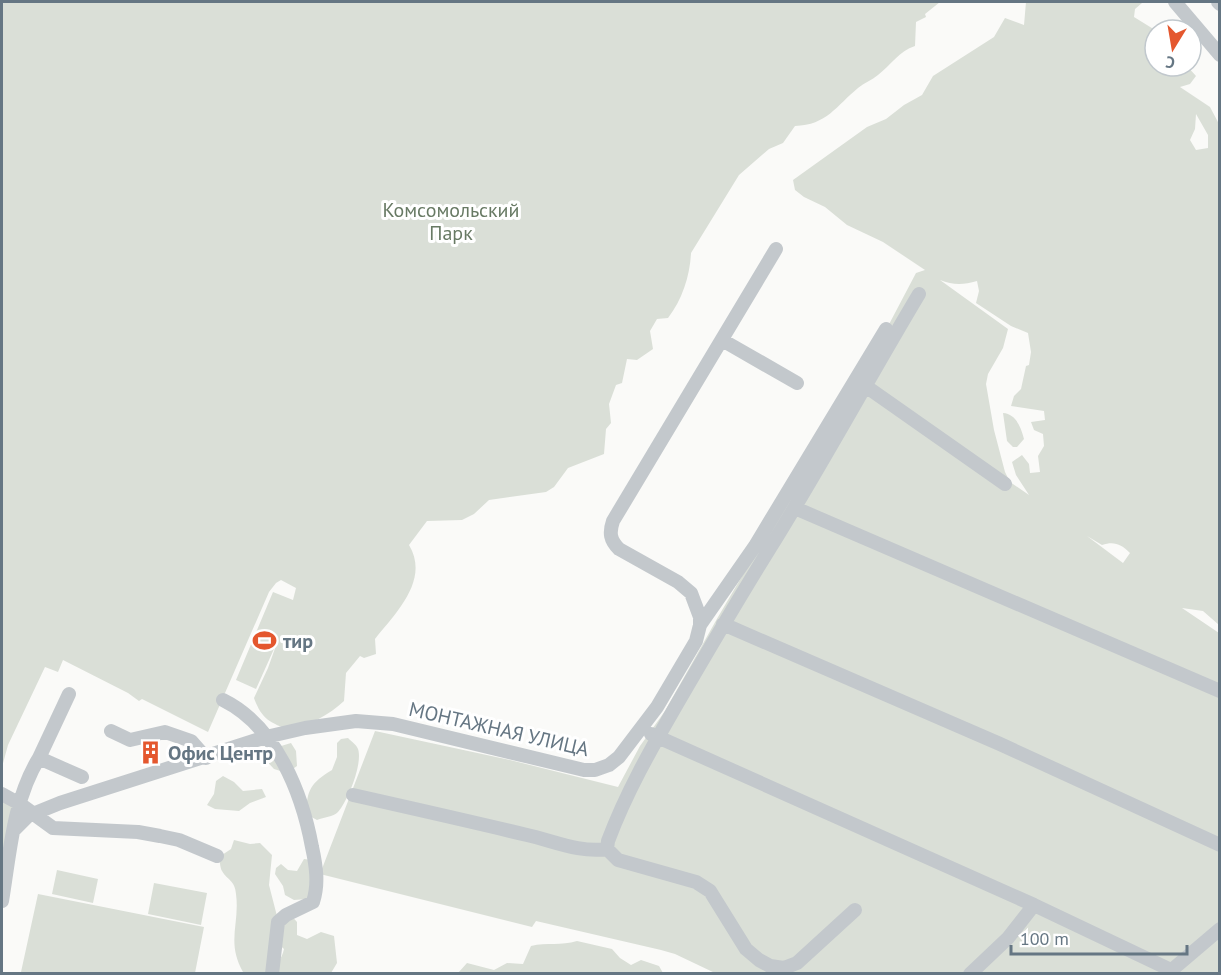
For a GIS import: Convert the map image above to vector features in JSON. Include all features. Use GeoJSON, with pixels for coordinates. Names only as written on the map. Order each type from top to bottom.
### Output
{"type":"FeatureCollection","features":[{"type":"Feature","properties":{"kind":"street"},"geometry":{"type":"LineString","coordinates":[[1175,2],[1220,55]]}},
{"type":"Feature","properties":{"kind":"street"},"geometry":{"type":"LineString","coordinates":[[700,625],[700,617],[691,593],[678,582],[619,549],[612,543],[610,535],[617,513],[776,249]]}},
{"type":"Feature","properties":{"kind":"street"},"geometry":{"type":"LineString","coordinates":[[607,849],[617,816],[630,787],[658,737],[723,624],[795,508],[864,385],[920,294]]}},
{"type":"Feature","properties":{"kind":"street","name":"МОНТАЖНАЯ УЛИЦА"},"geometry":{"type":"LineString","coordinates":[[14,830],[28,816],[75,798],[266,737],[323,725],[356,721],[439,735],[562,766],[595,770],[609,765],[619,757],[642,729],[696,641],[700,625],[755,546],[886,329]]}},
{"type":"Feature","properties":{"kind":"street"},"geometry":{"type":"LineString","coordinates":[[722,340],[797,383]]}},
{"type":"Feature","properties":{"kind":"street"},"geometry":{"type":"LineString","coordinates":[[864,385],[1005,484]]}},
{"type":"Feature","properties":{"kind":"street"},"geometry":{"type":"LineString","coordinates":[[795,508],[1220,691]]}},
{"type":"Feature","properties":{"kind":"street"},"geometry":{"type":"LineString","coordinates":[[723,624],[1000,744],[1220,845]]}},
{"type":"Feature","properties":{"kind":"street"},"geometry":{"type":"LineString","coordinates":[[2,902],[14,830],[29,775],[69,694]]}},
{"type":"Feature","properties":{"kind":"street"},"geometry":{"type":"LineString","coordinates":[[223,700],[242,712],[266,737],[284,765],[298,796],[309,830],[316,878],[313,902],[286,915],[278,922],[272,974]]}},
{"type":"Feature","properties":{"kind":"street"},"geometry":{"type":"LineString","coordinates":[[642,729],[1034,905],[1169,972],[1220,929]]}},
{"type":"Feature","properties":{"kind":"street"},"geometry":{"type":"LineString","coordinates":[[111,731],[130,740],[165,732],[191,741],[206,758]]}},
{"type":"Feature","properties":{"kind":"street"},"geometry":{"type":"LineString","coordinates":[[39,758],[82,777]]}},
{"type":"Feature","properties":{"kind":"street"},"geometry":{"type":"LineString","coordinates":[[2,794],[53,828],[160,836],[179,840],[217,856]]}},
{"type":"Feature","properties":{"kind":"street"},"geometry":{"type":"LineString","coordinates":[[353,795],[578,849],[595,851],[607,849]]}},
{"type":"Feature","properties":{"kind":"street"},"geometry":{"type":"LineString","coordinates":[[607,849],[618,860],[696,882],[710,891],[746,949],[770,966],[784,968],[797,963],[855,910]]}},
{"type":"Feature","properties":{"kind":"street"},"geometry":{"type":"LineString","coordinates":[[970,974],[1008,938],[1034,905]]}},
{"type":"Feature","properties":{"kind":"green space","name":"Комсомольский Парк"},"geometry":{"type":"Polygon","coordinates":[[[2,2],[940,2],[925,14],[926,17],[916,22],[915,46],[900,55],[823,118],[806,125],[795,126],[783,143],[769,149],[739,175],[691,253],[687,279],[681,296],[668,318],[657,319],[650,331],[653,349],[637,360],[627,359],[622,383],[616,385],[609,404],[611,423],[606,429],[604,454],[568,468],[554,487],[546,492],[489,500],[474,514],[462,520],[427,521],[409,545],[416,571],[408,595],[375,639],[376,654],[364,658],[360,656],[346,673],[344,701],[332,711],[291,731],[272,722],[260,711],[254,698],[278,640],[256,689],[236,680],[273,592],[293,600],[296,588],[281,580],[269,592],[208,732],[142,699],[139,701],[128,693],[63,660],[58,672],[45,667],[8,745],[2,767],[2,2]]]}},
{"type":"Feature","properties":{"kind":"green space"},"geometry":{"type":"Polygon","coordinates":[[[1026,2],[1141,2],[1135,9],[1134,17],[1143,23],[1143,78],[1194,78],[1190,84],[1180,87],[1210,107],[1219,124],[1219,625],[1203,611],[1182,608],[1219,633],[1219,973],[715,973],[675,954],[661,950],[536,921],[532,927],[320,874],[375,731],[510,760],[618,787],[640,746],[665,711],[876,349],[916,273],[925,270],[883,242],[847,225],[825,207],[804,197],[795,190],[793,180],[867,127],[886,119],[922,95],[933,76],[994,37],[1005,18],[1024,25],[1026,2]],[[1196,114],[1195,129],[1190,140],[1196,150],[1208,148],[1208,135],[1196,114]],[[940,280],[1008,329],[1003,348],[988,374],[986,384],[994,430],[1005,472],[1010,482],[1029,495],[1016,475],[1012,462],[1022,455],[1029,464],[1030,473],[1040,472],[1038,456],[1044,446],[1043,434],[1034,430],[1031,422],[1045,420],[1044,411],[1011,406],[1014,396],[1021,389],[1026,366],[1029,365],[1031,352],[1028,333],[1011,326],[976,303],[979,291],[977,281],[958,284],[940,280]],[[1087,536],[1123,563],[1130,553],[1117,544],[1102,545],[1087,536]]]}},
{"type":"Feature","properties":{"kind":"green space"},"geometry":{"type":"Polygon","coordinates":[[[1003,413],[1015,419],[1021,430],[1024,439],[1017,447],[1013,447],[1007,441],[1003,413]]]}},
{"type":"Feature","properties":{"kind":"green space"},"geometry":{"type":"Polygon","coordinates":[[[348,738],[357,747],[359,755],[354,782],[338,812],[317,820],[306,814],[309,793],[319,779],[332,770],[337,757],[337,743],[341,739],[348,738]]]}},
{"type":"Feature","properties":{"kind":"green space"},"geometry":{"type":"Polygon","coordinates":[[[291,743],[296,751],[297,766],[287,773],[274,769],[260,754],[268,750],[291,743]]]}},
{"type":"Feature","properties":{"kind":"green space"},"geometry":{"type":"Polygon","coordinates":[[[223,776],[243,791],[262,789],[266,797],[250,803],[239,811],[215,809],[207,805],[214,794],[216,781],[223,776]]]}},
{"type":"Feature","properties":{"kind":"green space"},"geometry":{"type":"Polygon","coordinates":[[[2,794],[20,804],[2,901],[2,794]]]}},
{"type":"Feature","properties":{"kind":"green space"},"geometry":{"type":"Polygon","coordinates":[[[234,840],[250,844],[260,843],[272,855],[269,885],[278,920],[289,913],[297,922],[297,935],[307,939],[321,932],[334,936],[337,963],[331,973],[274,973],[284,949],[275,941],[266,973],[243,972],[234,942],[237,905],[235,889],[221,870],[219,857],[231,849],[234,840]]]}},
{"type":"Feature","properties":{"kind":"green space"},"geometry":{"type":"Polygon","coordinates":[[[304,859],[312,860],[311,890],[307,899],[294,900],[285,895],[283,886],[275,874],[276,868],[281,864],[288,870],[297,871],[304,859]]]}},
{"type":"Feature","properties":{"kind":"green space"},"geometry":{"type":"Polygon","coordinates":[[[57,870],[98,879],[93,903],[52,894],[57,870]]]}},
{"type":"Feature","properties":{"kind":"green space"},"geometry":{"type":"Polygon","coordinates":[[[154,883],[207,893],[201,925],[148,914],[154,883]]]}},
{"type":"Feature","properties":{"kind":"green space"},"geometry":{"type":"Polygon","coordinates":[[[38,894],[204,927],[195,973],[21,972],[38,894]]]}},
{"type":"Feature","properties":{"kind":"green space"},"geometry":{"type":"Polygon","coordinates":[[[577,941],[612,949],[631,965],[641,960],[659,966],[663,973],[458,973],[467,963],[494,970],[507,963],[523,964],[531,946],[577,941]]]}},
{"type":"Feature","properties":{"kind":"place","name":"тир"},"geometry":{"type":"Point","coordinates":[265,641]}},
{"type":"Feature","properties":{"kind":"place","name":"Офис Центр"},"geometry":{"type":"Point","coordinates":[150,753]}}]}
